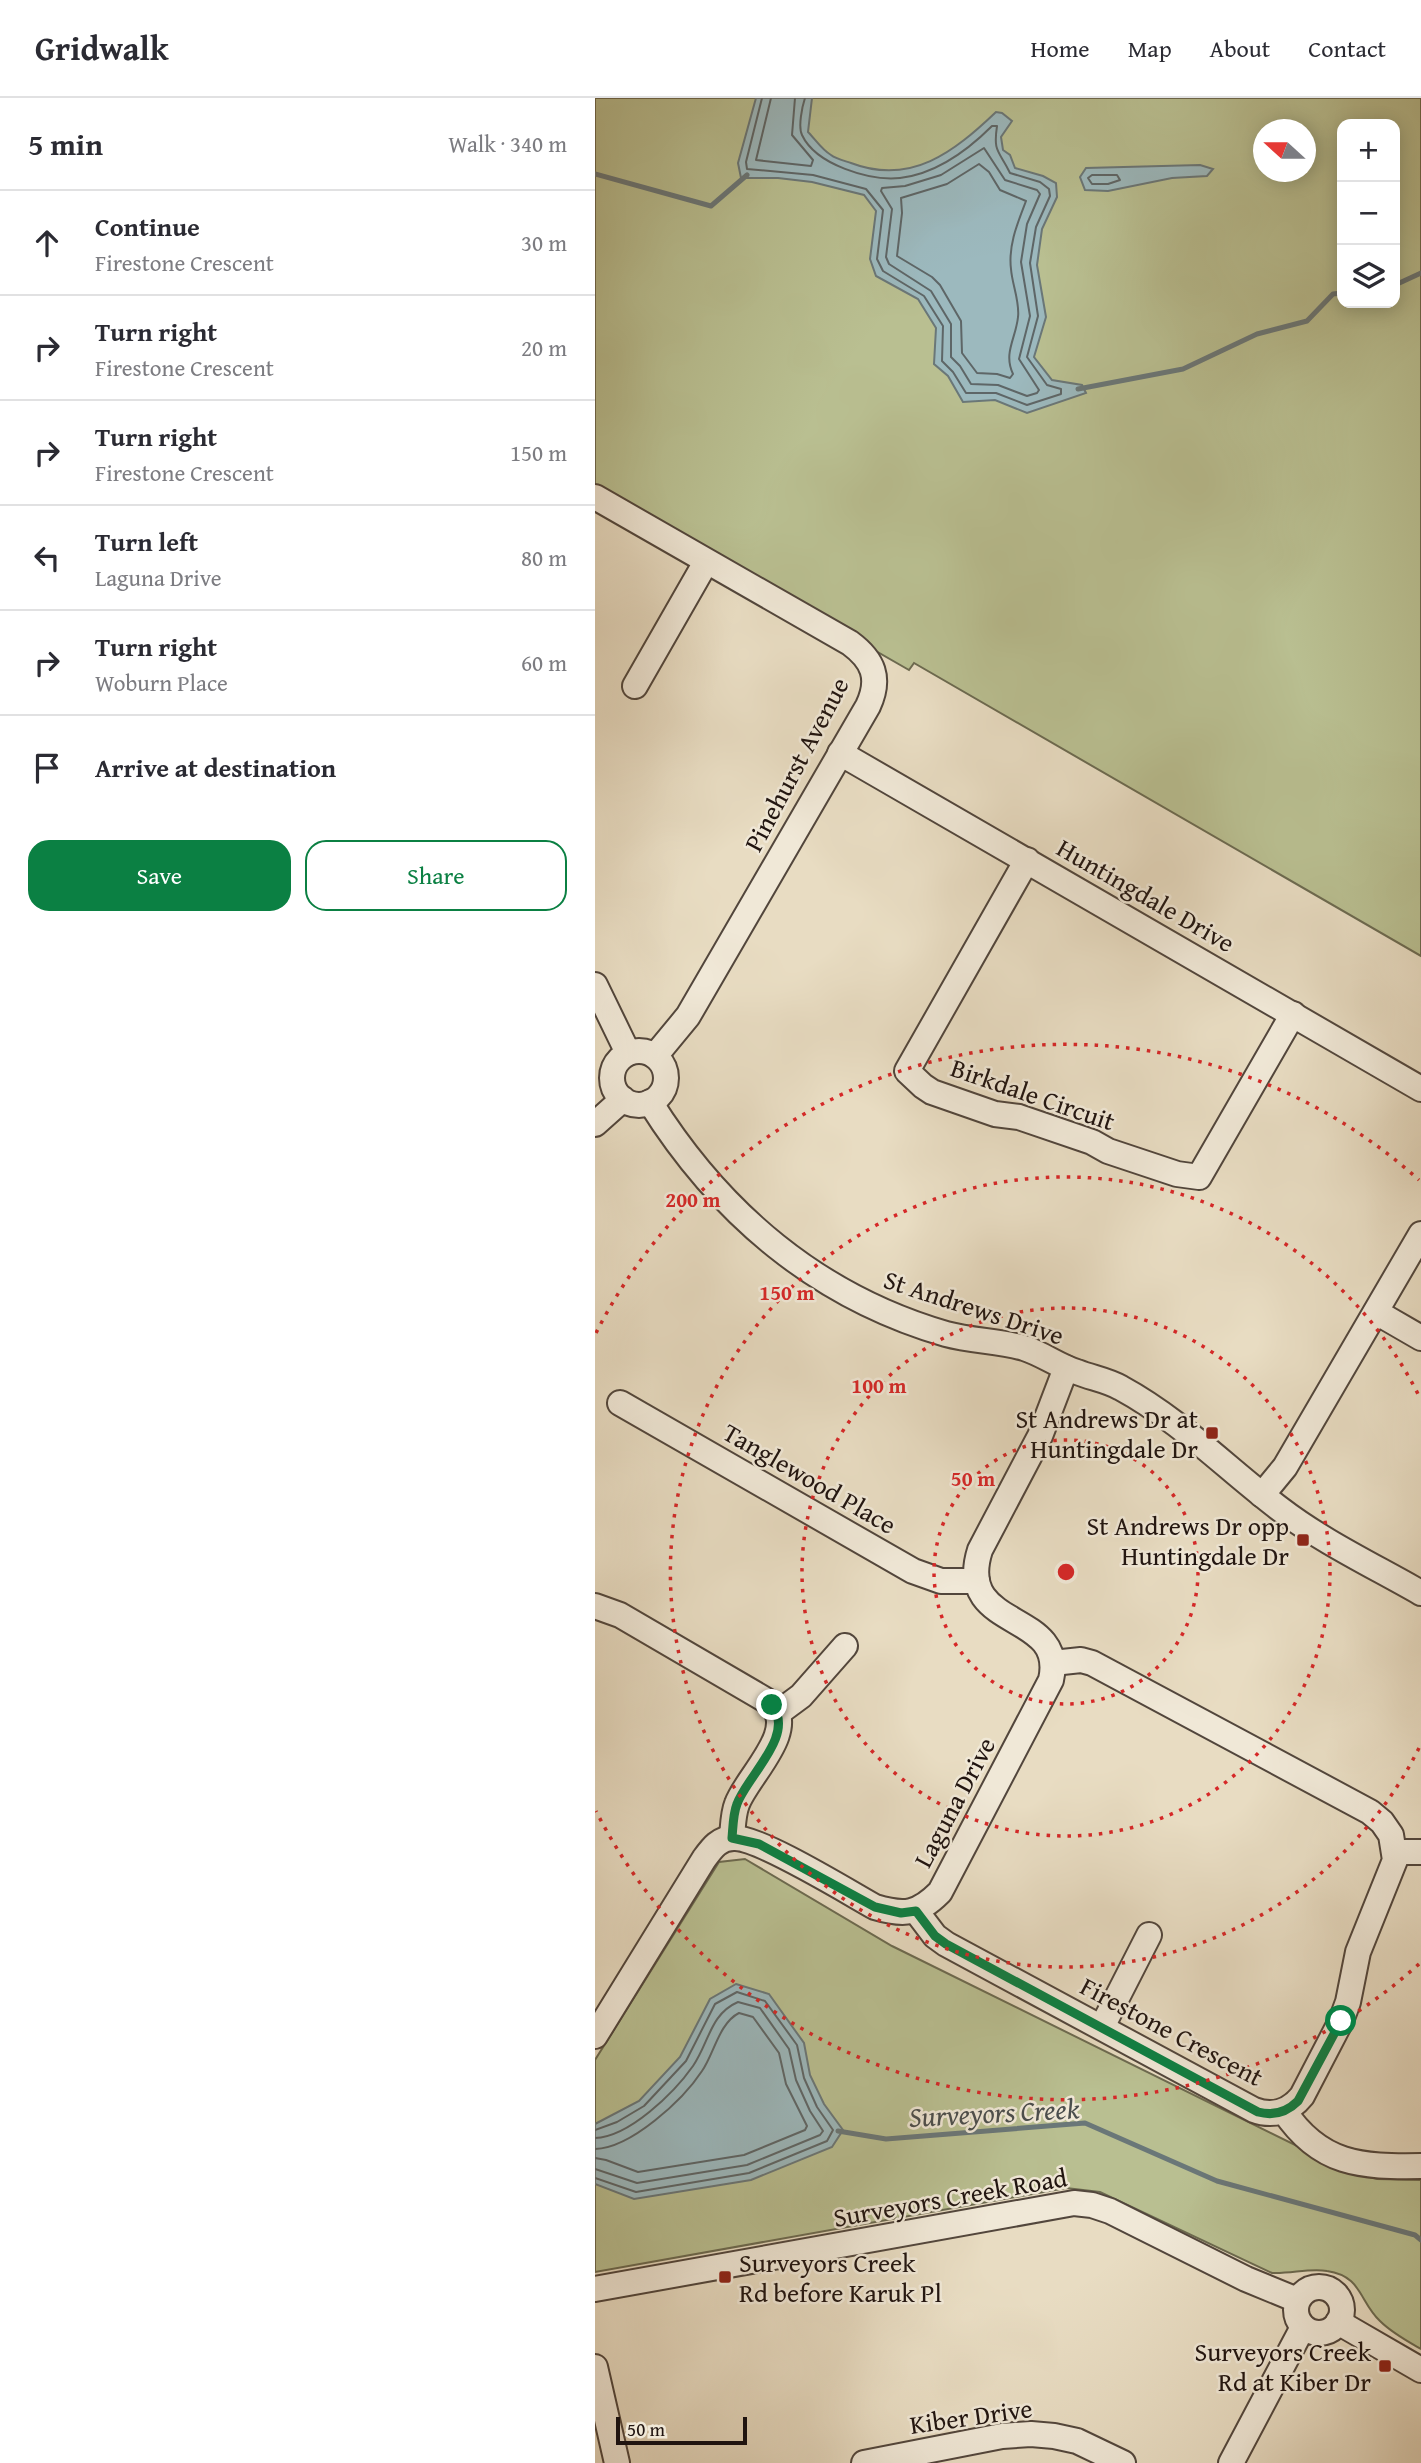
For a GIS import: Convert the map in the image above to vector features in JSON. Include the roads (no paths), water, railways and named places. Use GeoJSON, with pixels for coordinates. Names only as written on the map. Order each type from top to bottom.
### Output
{"type":"FeatureCollection","features":[{"type":"Feature","properties":{"kind":"street","name":"Pinehurst Avenue"},"geometry":{"type":"LineString","coordinates":[[595,497],[850,643],[867,657],[874,681],[871,698],[840,754],[688,1016],[655,1056]]}},
{"type":"Feature","properties":{"kind":"street"},"geometry":{"type":"LineString","coordinates":[[635,686],[706,562]]}},
{"type":"Feature","properties":{"kind":"street","name":"Huntingdale Drive"},"geometry":{"type":"LineString","coordinates":[[840,754],[1421,1088]]}},
{"type":"Feature","properties":{"kind":"street","name":"Birkdale Circuit"},"geometry":{"type":"LineString","coordinates":[[1027,860],[907,1071],[923,1086],[995,1114],[1019,1117],[1079,1138],[1139,1162],[1177,1174],[1199,1177],[1293,1014]]}},
{"type":"Feature","properties":{"kind":"street"},"geometry":{"type":"LineString","coordinates":[[595,985],[628,1053]]}},
{"type":"Feature","properties":{"kind":"street"},"geometry":{"type":"LineString","coordinates":[[647,1052],[655,1056],[664,1068],[665,1084],[657,1097],[650,1102],[636,1105],[623,1099],[613,1086],[616,1063],[628,1053],[647,1052]]}},
{"type":"Feature","properties":{"kind":"street"},"geometry":{"type":"LineString","coordinates":[[595,1124],[623,1099]]}},
{"type":"Feature","properties":{"kind":"street","name":"St Andrews Drive"},"geometry":{"type":"LineString","coordinates":[[650,1102],[680,1147],[720,1196],[771,1243],[822,1279],[866,1303],[917,1324],[966,1339],[1023,1348],[1066,1368],[1107,1380],[1148,1404],[1294,1519],[1421,1593]]}},
{"type":"Feature","properties":{"kind":"street"},"geometry":{"type":"LineString","coordinates":[[1262,1495],[1285,1467],[1421,1234]]}},
{"type":"Feature","properties":{"kind":"street"},"geometry":{"type":"LineString","coordinates":[[1376,1312],[1421,1338]]}},
{"type":"Feature","properties":{"kind":"street"},"geometry":{"type":"LineString","coordinates":[[1066,1368],[1040,1436],[980,1550],[977,1581],[988,1603],[1037,1634],[1051,1653],[1053,1663],[1081,1660],[1092,1663],[1370,1812],[1387,1827],[1395,1852],[1421,1852]]}},
{"type":"Feature","properties":{"kind":"street","name":"Tanglewood Place"},"geometry":{"type":"LineString","coordinates":[[620,1403],[913,1572],[941,1581],[977,1581]]}},
{"type":"Feature","properties":{"kind":"street"},"geometry":{"type":"LineString","coordinates":[[595,1606],[620,1615],[769,1702],[778,1713],[779,1732],[737,1804],[732,1838]]}},
{"type":"Feature","properties":{"kind":"street"},"geometry":{"type":"LineString","coordinates":[[595,1612],[595,1622]]}},
{"type":"Feature","properties":{"kind":"street"},"geometry":{"type":"LineString","coordinates":[[778,1713],[801,1696],[845,1646]]}},
{"type":"Feature","properties":{"kind":"street","name":"Laguna Drive"},"geometry":{"type":"LineString","coordinates":[[916,1911],[928,1904],[947,1881],[1047,1689],[1053,1663]]}},
{"type":"Feature","properties":{"kind":"street"},"geometry":{"type":"LineString","coordinates":[[599,2022],[711,1850],[719,1842],[732,1838],[759,1844],[875,1907],[901,1913],[916,1911]]}},
{"type":"Feature","properties":{"kind":"street","name":"Firestone Crescent"},"geometry":{"type":"LineString","coordinates":[[916,1911],[935,1936],[946,1944],[1254,2110],[1270,2114],[1294,2105],[1302,2096],[1341,2021],[1348,2002],[1358,1952],[1393,1869],[1395,1852]]}},
{"type":"Feature","properties":{"kind":"street"},"geometry":{"type":"LineString","coordinates":[[1102,2027],[1149,1935]]}},
{"type":"Feature","properties":{"kind":"street"},"geometry":{"type":"LineString","coordinates":[[1283,2111],[1300,2134],[1343,2160],[1378,2166],[1421,2166]]}},
{"type":"Feature","properties":{"kind":"street","name":"Surveyors Creek Road"},"geometry":{"type":"LineString","coordinates":[[595,2289],[1074,2203],[1110,2211],[1246,2279],[1297,2300]]}},
{"type":"Feature","properties":{"kind":"street"},"geometry":{"type":"LineString","coordinates":[[1315,2286],[1329,2289],[1340,2300],[1342,2307],[1338,2322],[1322,2333],[1308,2331],[1296,2314],[1297,2300],[1301,2294],[1315,2286]]}},
{"type":"Feature","properties":{"kind":"street"},"geometry":{"type":"LineString","coordinates":[[1338,2322],[1421,2370]]}},
{"type":"Feature","properties":{"kind":"street"},"geometry":{"type":"LineString","coordinates":[[1231,2463],[1303,2327]]}},
{"type":"Feature","properties":{"kind":"street"},"geometry":{"type":"LineString","coordinates":[[595,2367],[617,2463]]}},
{"type":"Feature","properties":{"kind":"street","name":"Kiber Drive"},"geometry":{"type":"LineString","coordinates":[[864,2463],[1031,2434],[1077,2441],[1123,2463]]}},
{"type":"Feature","properties":{"kind":"water"},"geometry":{"type":"Polygon","coordinates":[[[756,98],[812,98],[808,132],[833,156],[873,169],[912,168],[930,161],[964,140],[996,112],[1012,121],[1001,137],[1003,150],[1010,155],[1015,168],[1043,176],[1056,183],[1057,197],[1042,229],[1037,265],[1046,317],[1034,357],[1052,380],[1082,385],[1086,393],[1027,413],[995,400],[963,402],[948,376],[934,364],[936,328],[918,299],[876,276],[870,259],[876,211],[864,195],[812,182],[741,178],[738,163],[756,98]]]}},
{"type":"Feature","properties":{"kind":"water"},"geometry":{"type":"Polygon","coordinates":[[[1200,165],[1213,169],[1207,176],[1172,178],[1108,191],[1085,190],[1080,177],[1086,168],[1200,165]]]}},
{"type":"Feature","properties":{"kind":"water"},"geometry":{"type":"Polygon","coordinates":[[[736,1984],[769,1994],[804,2043],[810,2075],[824,2104],[843,2130],[832,2147],[751,2180],[634,2199],[595,2184],[595,2124],[639,2101],[680,2057],[710,1999],[736,1984]]]}},
{"type":"Feature","properties":{"kind":"waterway"},"geometry":{"type":"LineString","coordinates":[[595,174],[711,206],[747,175]]}},
{"type":"Feature","properties":{"kind":"waterway"},"geometry":{"type":"LineString","coordinates":[[1400,283],[1421,273]]}},
{"type":"Feature","properties":{"kind":"waterway"},"geometry":{"type":"LineString","coordinates":[[1078,389],[1183,369],[1257,334],[1307,321],[1333,294],[1337,294]]}},
{"type":"Feature","properties":{"kind":"waterway","name":"Surveyors Creek"},"geometry":{"type":"LineString","coordinates":[[838,2131],[886,2139],[1085,2123],[1217,2181],[1415,2235],[1421,2240]]}},
{"type":"Feature","properties":{"kind":"place","name":"St Andrews Dr at Huntingdale Dr"},"geometry":{"type":"Point","coordinates":[1212,1433]}},
{"type":"Feature","properties":{"kind":"place","name":"St Andrews Dr opp Huntingdale Dr"},"geometry":{"type":"Point","coordinates":[1303,1540]}},
{"type":"Feature","properties":{"kind":"place","name":"Surveyors Creek Rd before Karuk Pl"},"geometry":{"type":"Point","coordinates":[725,2277]}},
{"type":"Feature","properties":{"kind":"place","name":"Surveyors Creek Rd at Kiber Dr"},"geometry":{"type":"Point","coordinates":[1385,2366]}}]}
